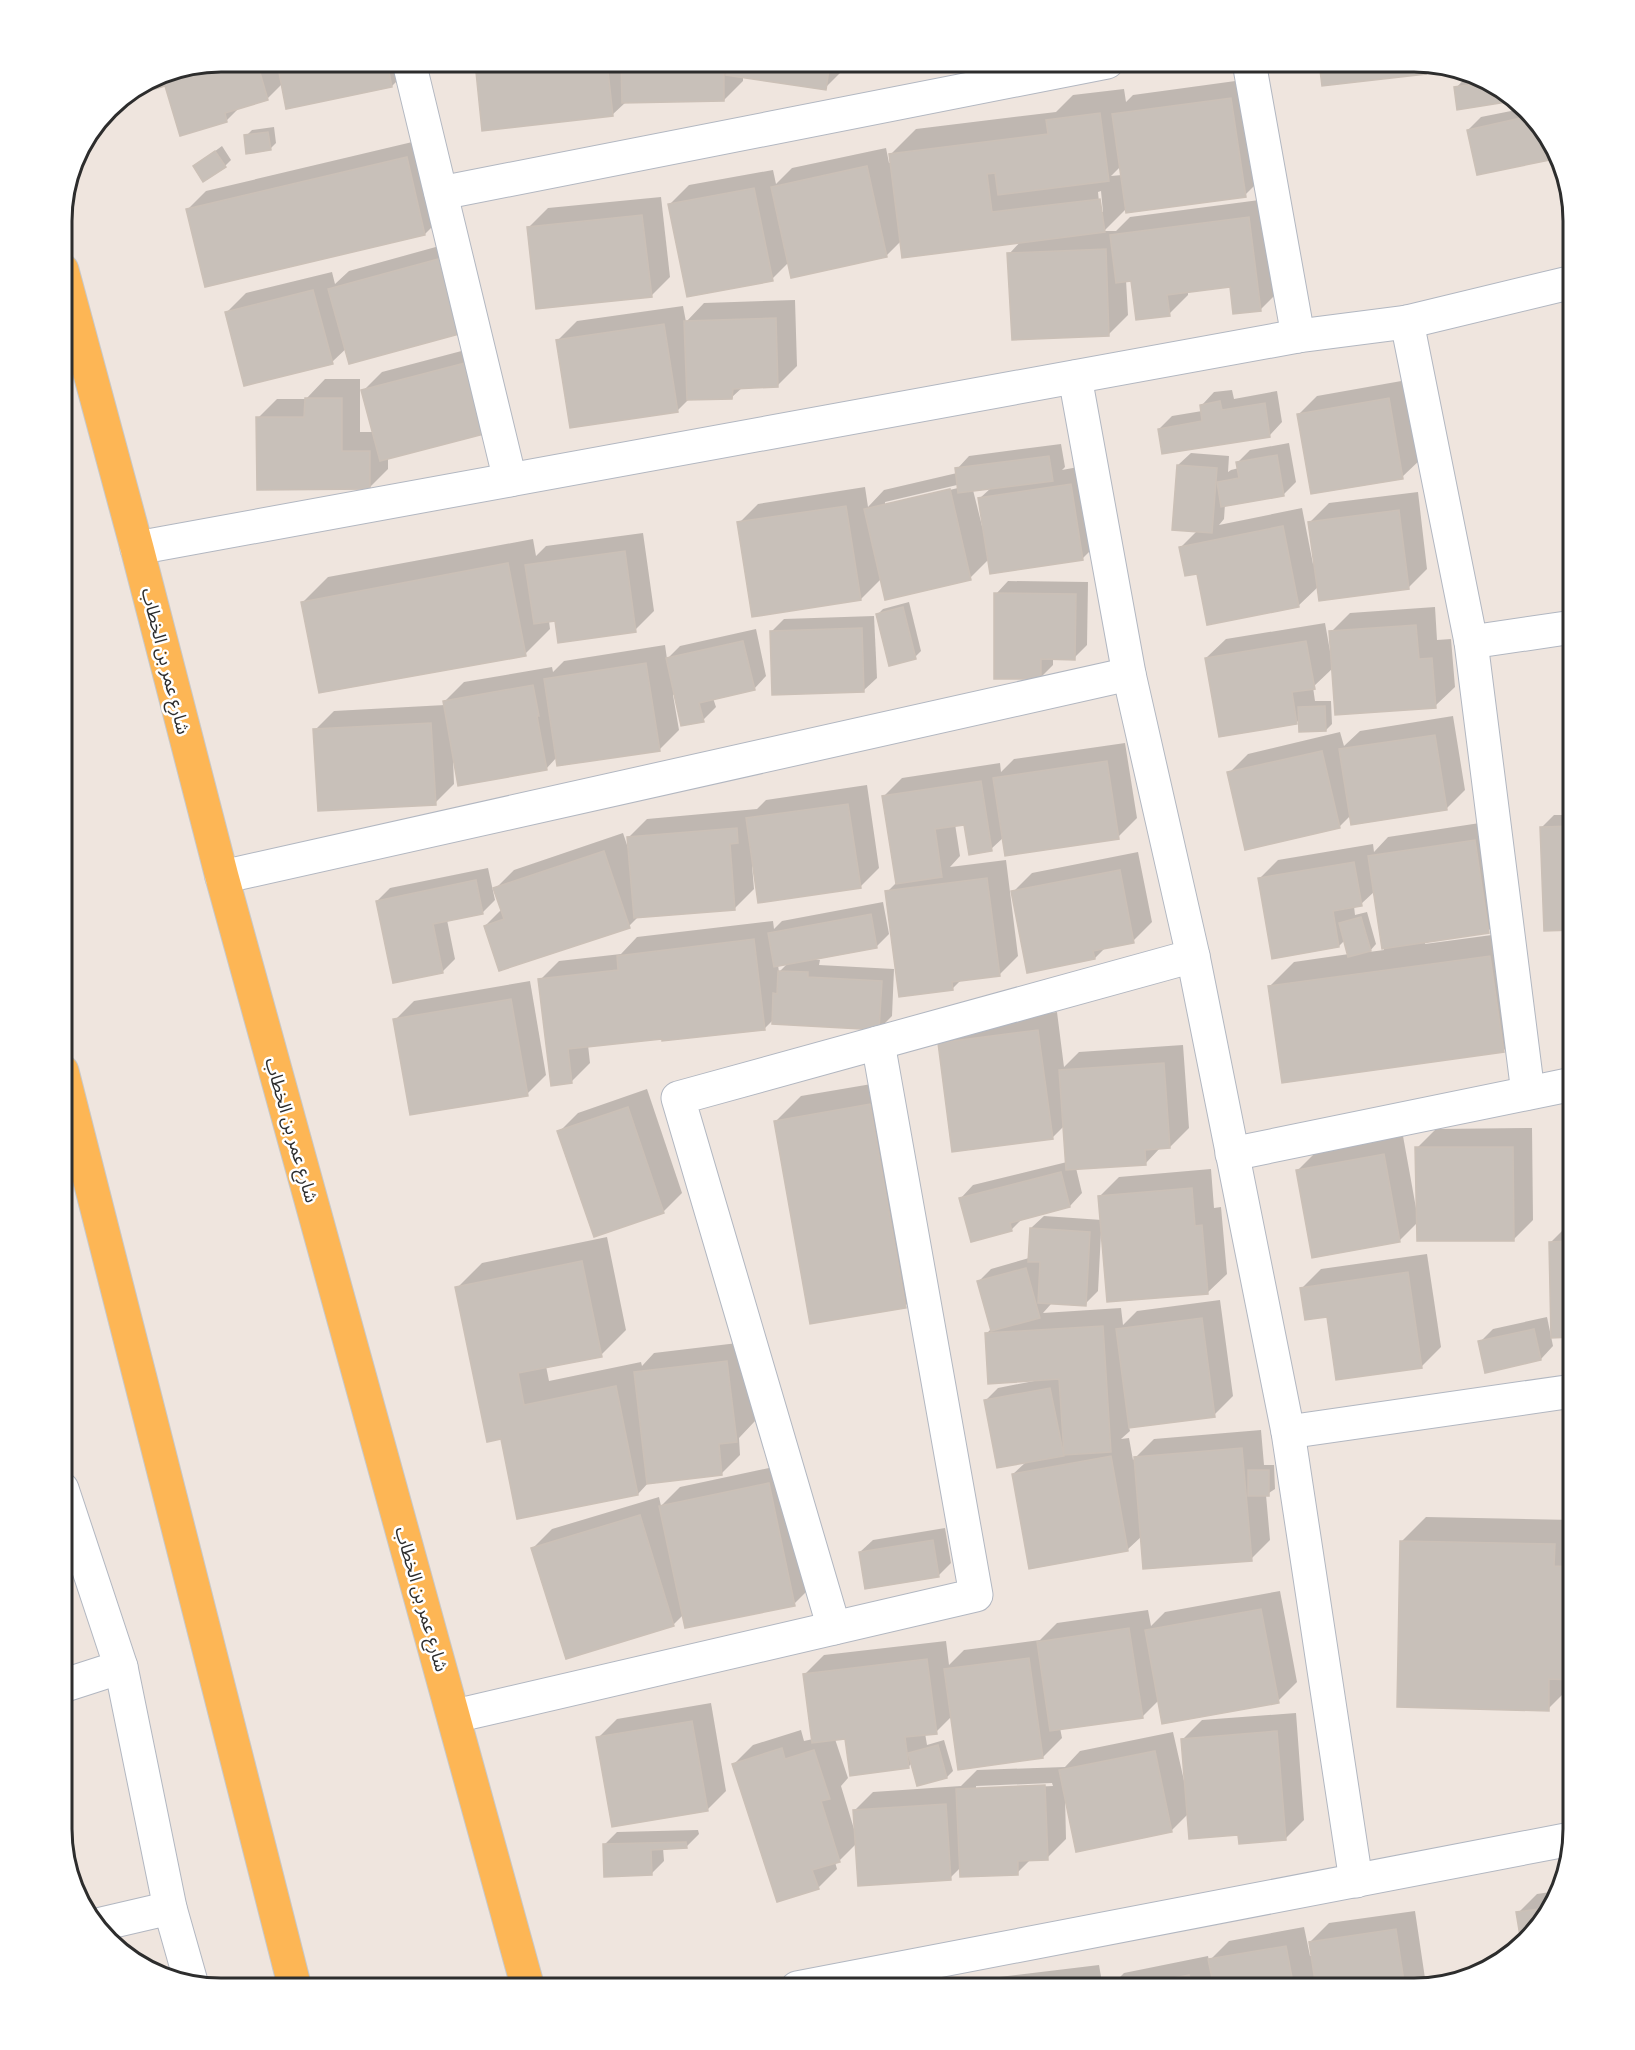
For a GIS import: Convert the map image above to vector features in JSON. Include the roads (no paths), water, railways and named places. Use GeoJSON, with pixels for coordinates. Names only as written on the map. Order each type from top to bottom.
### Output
{"type":"FeatureCollection","features":[{"type":"Feature","properties":{"kind":"main road","name":"شارع عمر بن الخطاب"},"geometry":{"type":"LineString","coordinates":[[72,307],[222,877],[455,1716],[525,1978]]}},
{"type":"Feature","properties":{"kind":"main road"},"geometry":{"type":"LineString","coordinates":[[72,1110],[292,1978]]}},
{"type":"Feature","properties":{"kind":"street"},"geometry":{"type":"LineString","coordinates":[[411,72],[510,480]]}},
{"type":"Feature","properties":{"kind":"street"},"geometry":{"type":"LineString","coordinates":[[441,193],[1056,72]]}},
{"type":"Feature","properties":{"kind":"street"},"geometry":{"type":"LineString","coordinates":[[1252,72],[1298,336]]}},
{"type":"Feature","properties":{"kind":"street"},"geometry":{"type":"LineString","coordinates":[[137,548],[1298,336],[1407,322],[1563,285]]}},
{"type":"Feature","properties":{"kind":"street"},"geometry":{"type":"LineString","coordinates":[[1407,322],[1471,642],[1528,1094]]}},
{"type":"Feature","properties":{"kind":"street"},"geometry":{"type":"LineString","coordinates":[[1075,377],[1129,674],[1193,956],[1288,1432],[1356,1881]]}},
{"type":"Feature","properties":{"kind":"street"},"geometry":{"type":"LineString","coordinates":[[1471,642],[1563,629]]}},
{"type":"Feature","properties":{"kind":"street"},"geometry":{"type":"LineString","coordinates":[[222,877],[1129,674]]}},
{"type":"Feature","properties":{"kind":"street"},"geometry":{"type":"LineString","coordinates":[[834,1628],[678,1098],[1193,956]]}},
{"type":"Feature","properties":{"kind":"street"},"geometry":{"type":"LineString","coordinates":[[455,1716],[976,1595],[878,1043]]}},
{"type":"Feature","properties":{"kind":"street"},"geometry":{"type":"LineString","coordinates":[[1232,1154],[1563,1086]]}},
{"type":"Feature","properties":{"kind":"street"},"geometry":{"type":"LineString","coordinates":[[1288,1432],[1563,1392]]}},
{"type":"Feature","properties":{"kind":"street"},"geometry":{"type":"LineString","coordinates":[[72,1519],[121,1667],[170,1908],[189,1974]]}},
{"type":"Feature","properties":{"kind":"street"},"geometry":{"type":"LineString","coordinates":[[72,1683],[121,1667]]}},
{"type":"Feature","properties":{"kind":"street"},"geometry":{"type":"LineString","coordinates":[[904,1978],[1356,1881],[1562,1841]]}},
{"type":"Feature","properties":{"kind":"street"},"geometry":{"type":"LineString","coordinates":[[106,1923],[170,1908]]}}]}
